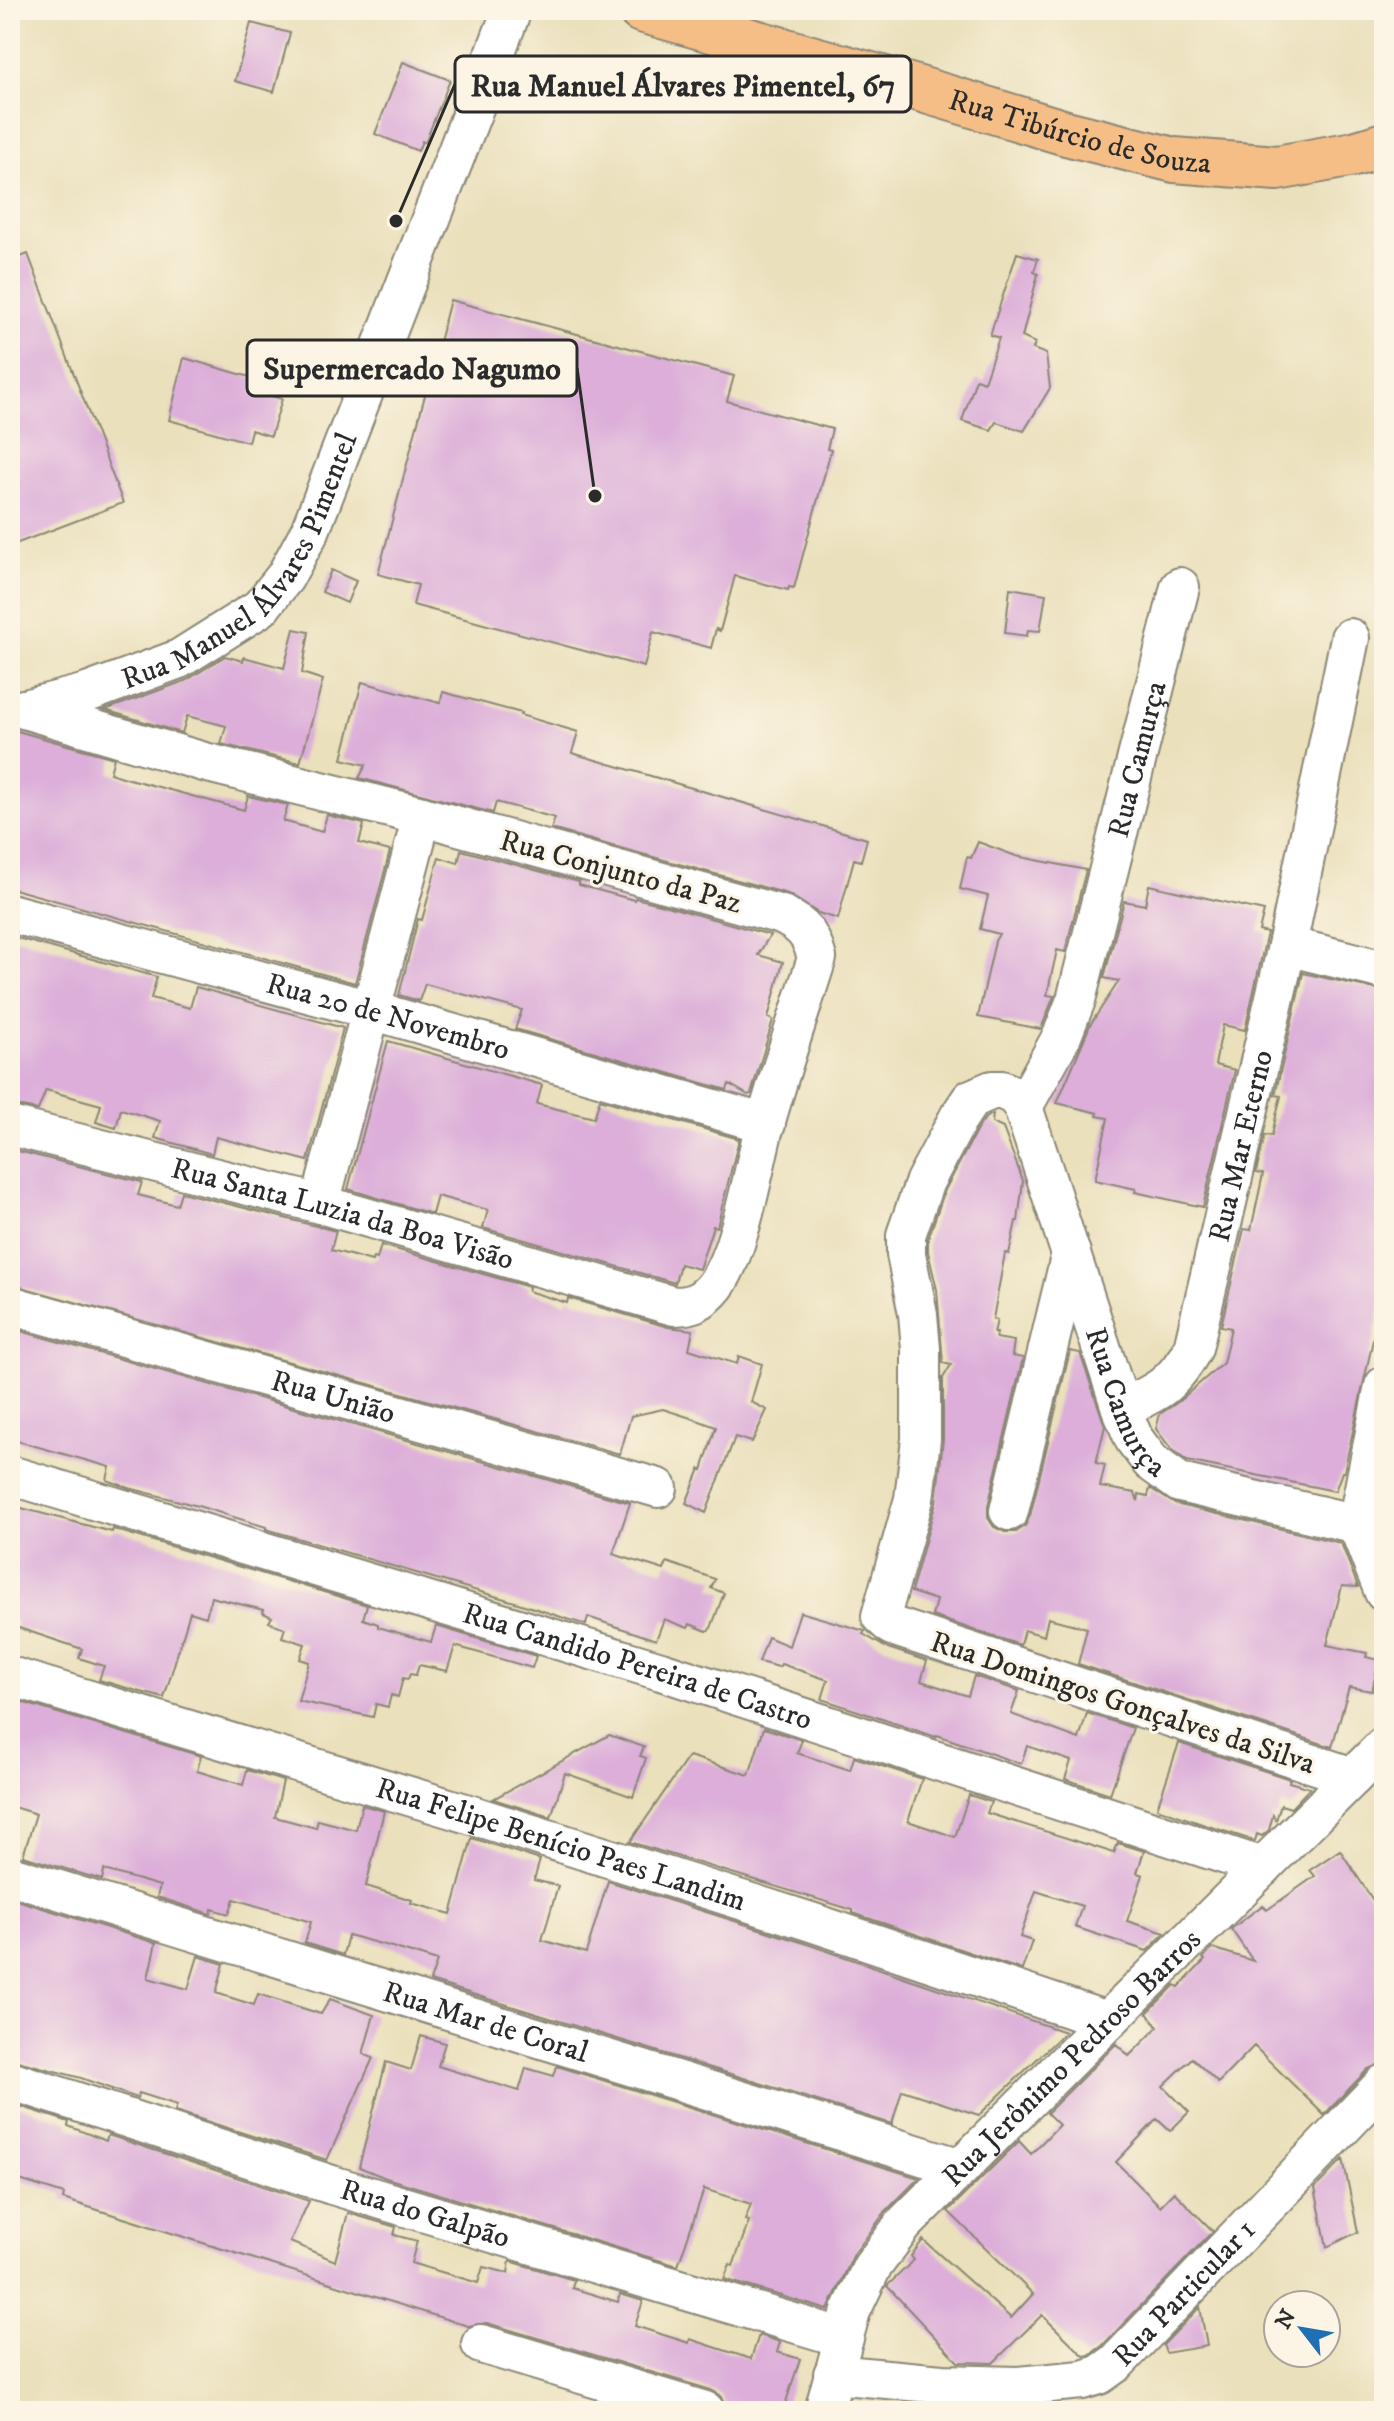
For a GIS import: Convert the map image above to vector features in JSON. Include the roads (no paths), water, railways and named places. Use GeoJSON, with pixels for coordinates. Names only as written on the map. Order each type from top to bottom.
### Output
{"type":"FeatureCollection","features":[{"type":"Feature","properties":{"kind":"main road","name":"Rua Tibúrcio de Souza"},"geometry":{"type":"LineString","coordinates":[[641,10],[1066,133],[1174,160],[1277,168],[1354,154],[1384,145]]}},
{"type":"Feature","properties":{"kind":"street","name":"Rua Manuel Álvares Pimentel"},"geometry":{"type":"LineString","coordinates":[[17,710],[87,693],[179,659],[260,608],[285,577],[310,531],[512,10]]}},
{"type":"Feature","properties":{"kind":"street","name":"Rua Camurça"},"geometry":{"type":"LineString","coordinates":[[1180,587],[1076,1000],[1062,1036],[1019,1101],[1121,1408],[1134,1439],[1151,1462],[1180,1483],[1371,1519]]}},
{"type":"Feature","properties":{"kind":"street","name":"Rua Mar Eterno"},"geometry":{"type":"LineString","coordinates":[[1121,1408],[1169,1383],[1182,1369],[1193,1348],[1287,946],[1350,638]]}},
{"type":"Feature","properties":{"kind":"street","name":"Rua Conjunto da Paz"},"geometry":{"type":"LineString","coordinates":[[17,710],[204,762],[422,816],[782,915],[797,922],[807,932],[817,958],[766,1124],[732,1252],[717,1284],[702,1300],[689,1306],[674,1306]]}},
{"type":"Feature","properties":{"kind":"street"},"geometry":{"type":"LineString","coordinates":[[320,1204],[422,816]]}},
{"type":"Feature","properties":{"kind":"street","name":"Rua 20 de Novembro"},"geometry":{"type":"LineString","coordinates":[[10,913],[371,1010],[766,1124]]}},
{"type":"Feature","properties":{"kind":"street"},"geometry":{"type":"LineString","coordinates":[[1287,946],[1384,970]]}},
{"type":"Feature","properties":{"kind":"street","name":"Rua Domingos Gonçalves da Silva"},"geometry":{"type":"LineString","coordinates":[[1019,1101],[1002,1090],[992,1090],[971,1099],[952,1127],[925,1181],[906,1235],[906,1254],[918,1314],[923,1391],[914,1499],[881,1616],[892,1626],[1353,1777]]}},
{"type":"Feature","properties":{"kind":"street","name":"Rua Santa Luzia da Boa Visão"},"geometry":{"type":"LineString","coordinates":[[10,1126],[320,1204],[674,1306]]}},
{"type":"Feature","properties":{"kind":"street"},"geometry":{"type":"LineString","coordinates":[[1009,1511],[1071,1252]]}},
{"type":"Feature","properties":{"kind":"street","name":"Rua União"},"geometry":{"type":"LineString","coordinates":[[10,1305],[658,1488]]}},
{"type":"Feature","properties":{"kind":"street"},"geometry":{"type":"LineString","coordinates":[[1384,1386],[1371,1519],[1384,1592]]}},
{"type":"Feature","properties":{"kind":"street","name":"Rua Candido Pereira de Castro"},"geometry":{"type":"LineString","coordinates":[[10,1475],[661,1671],[1263,1867]]}},
{"type":"Feature","properties":{"kind":"street","name":"Rua Felipe Benício Paes Landim"},"geometry":{"type":"LineString","coordinates":[[10,1676],[574,1847],[1107,2021]]}},
{"type":"Feature","properties":{"kind":"street","name":"Rua Jerônimo Pedroso Barros"},"geometry":{"type":"LineString","coordinates":[[824,2411],[851,2311],[872,2267],[904,2224],[1384,1746]]}},
{"type":"Feature","properties":{"kind":"street","name":"Rua Mar de Coral"},"geometry":{"type":"LineString","coordinates":[[10,1875],[961,2168]]}},
{"type":"Feature","properties":{"kind":"street","name":"Rua do Galpão"},"geometry":{"type":"LineString","coordinates":[[10,2080],[332,2185],[844,2338]]}},
{"type":"Feature","properties":{"kind":"street","name":"Rua Particular 1"},"geometry":{"type":"LineString","coordinates":[[833,2374],[942,2384],[1018,2386],[1061,2384],[1099,2375],[1116,2363],[1384,2084]]}},
{"type":"Feature","properties":{"kind":"street"},"geometry":{"type":"LineString","coordinates":[[481,2344],[705,2411]]}},
{"type":"Feature","properties":{"kind":"place","name":"Rua Manuel Álvares Pimentel, 67"},"geometry":{"type":"Point","coordinates":[396,221]}},
{"type":"Feature","properties":{"kind":"place","name":"Supermercado Nagumo"},"geometry":{"type":"Point","coordinates":[595,496]}}]}
